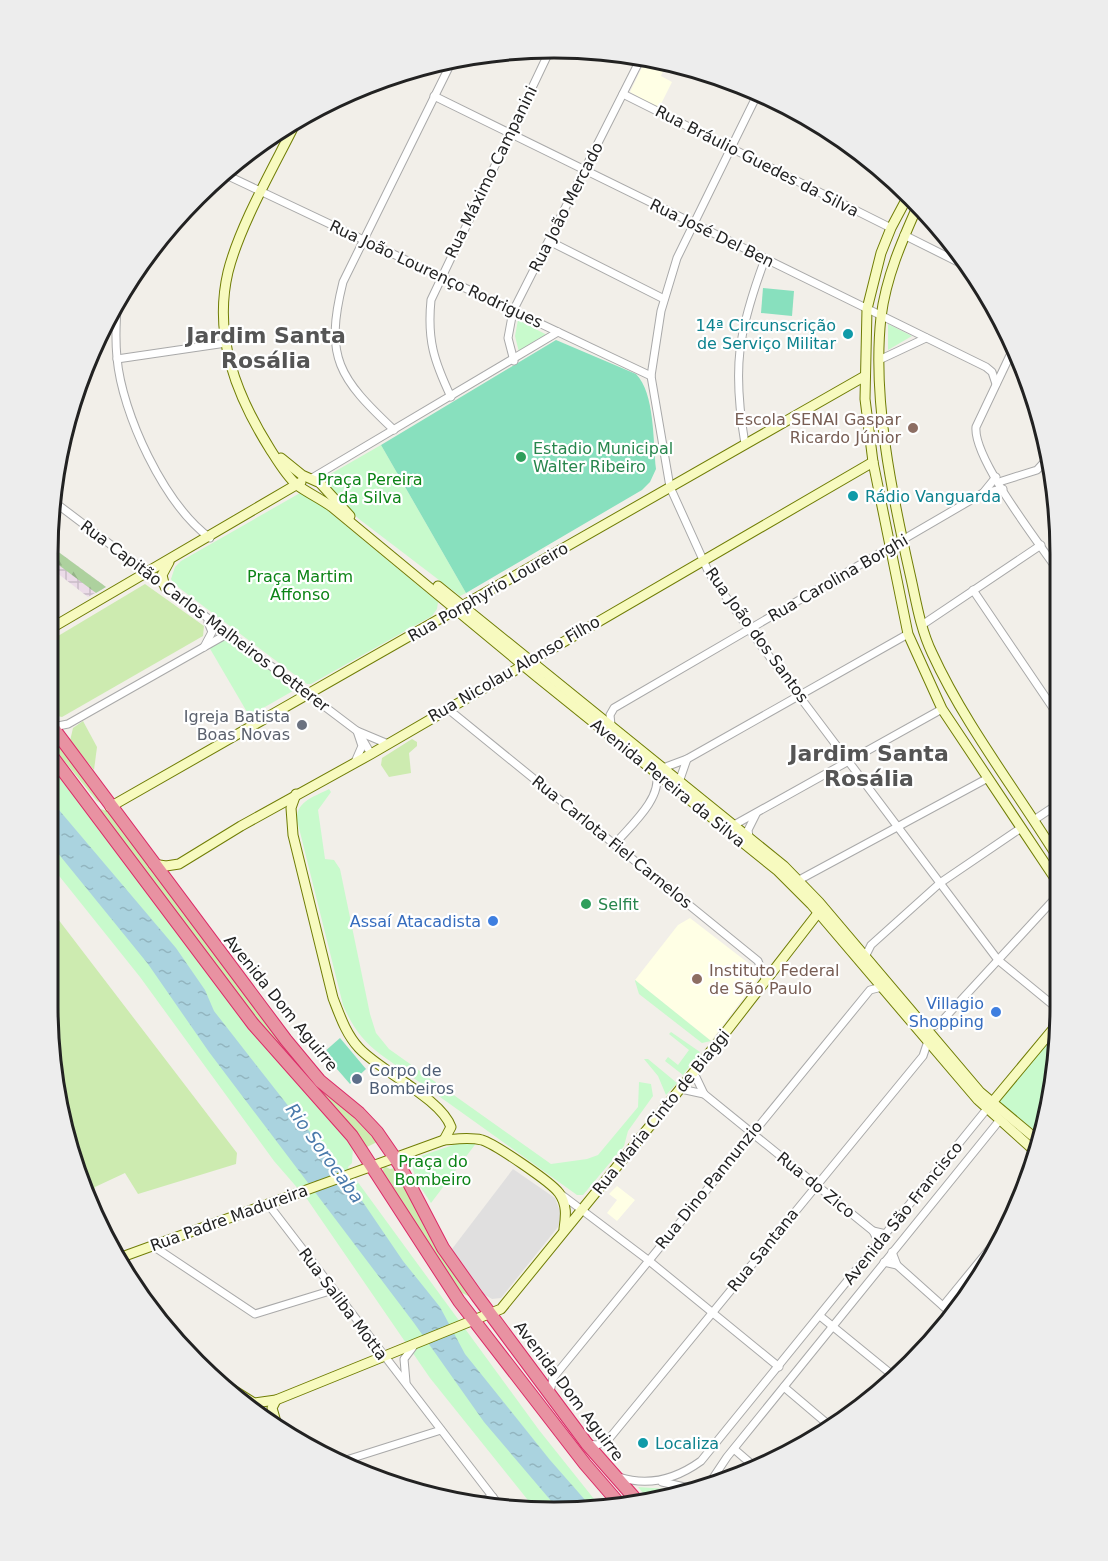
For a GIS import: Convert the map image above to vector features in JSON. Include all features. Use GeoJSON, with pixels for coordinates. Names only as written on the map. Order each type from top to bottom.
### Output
{"type":"FeatureCollection","features":[{"type":"Feature","properties":{"kind":"highway","name":"Avenida Dom Aguirre"},"geometry":{"type":"LineString","coordinates":[[58,735],[286,1040],[320,1081],[359,1113],[377,1132],[395,1158],[443,1248],[587,1444],[632,1496]]}},
{"type":"Feature","properties":{"kind":"highway"},"geometry":{"type":"LineString","coordinates":[[58,762],[101,808],[110,807]]}},
{"type":"Feature","properties":{"kind":"highway","name":"Avenida Dom Aguirre"},"geometry":{"type":"LineString","coordinates":[[58,765],[254,1024],[352,1136],[368,1168],[470,1322],[614,1498]]}},
{"type":"Feature","properties":{"kind":"main road","name":"Avenida Pereira da Silva"},"geometry":{"type":"LineString","coordinates":[[289,136],[261,192],[229,271],[223,306],[226,343],[238,391],[268,447],[296,485],[332,507],[460,608],[532,659],[611,725],[659,771]]}},
{"type":"Feature","properties":{"kind":"main road"},"geometry":{"type":"LineString","coordinates":[[904,204],[891,228],[867,309],[865,399],[873,462],[908,634],[942,709],[1050,871]]}},
{"type":"Feature","properties":{"kind":"main road"},"geometry":{"type":"LineString","coordinates":[[914,214],[894,259],[881,316],[879,360],[883,423],[902,541],[922,626],[952,693],[1050,845]]}},
{"type":"Feature","properties":{"kind":"main road","name":"Rua Porphyrio Loureiro"},"geometry":{"type":"LineString","coordinates":[[110,807],[865,376]]}},
{"type":"Feature","properties":{"kind":"main road","name":"Avenida Pereira da Silva"},"geometry":{"type":"LineString","coordinates":[[268,447],[302,475],[312,478],[356,522],[460,608],[521,664],[659,771],[734,825],[799,880],[928,1028],[980,1092],[999,1121],[1029,1147]]}},
{"type":"Feature","properties":{"kind":"main road","name":"Rua Nicolau Alonso Filho"},"geometry":{"type":"LineString","coordinates":[[153,864],[166,866],[178,864],[873,462]]}},
{"type":"Feature","properties":{"kind":"main road"},"geometry":{"type":"LineString","coordinates":[[286,471],[288,483],[286,491]]}},
{"type":"Feature","properties":{"kind":"main road"},"geometry":{"type":"LineString","coordinates":[[58,624],[210,538],[296,485],[312,478]]}},
{"type":"Feature","properties":{"kind":"main road"},"geometry":{"type":"LineString","coordinates":[[165,587],[162,575],[171,560]]}},
{"type":"Feature","properties":{"kind":"main road"},"geometry":{"type":"LineString","coordinates":[[507,673],[509,654]]}},
{"type":"Feature","properties":{"kind":"main road","name":"Avenida Pereira da Silva"},"geometry":{"type":"LineString","coordinates":[[675,783],[778,871],[928,1041],[989,1106],[1032,1137]]}},
{"type":"Feature","properties":{"kind":"main road"},"geometry":{"type":"LineString","coordinates":[[296,794],[291,808],[293,835],[333,998],[344,1026],[361,1050],[443,1112],[450,1127],[444,1140]]}},
{"type":"Feature","properties":{"kind":"main road"},"geometry":{"type":"LineString","coordinates":[[818,914],[819,902]]}},
{"type":"Feature","properties":{"kind":"main road","name":"Rua Maria Cinto de Biaggi"},"geometry":{"type":"LineString","coordinates":[[276,1400],[501,1309],[694,1073],[818,914]]}},
{"type":"Feature","properties":{"kind":"main road"},"geometry":{"type":"LineString","coordinates":[[989,1106],[1048,1035]]}},
{"type":"Feature","properties":{"kind":"main road"},"geometry":{"type":"LineString","coordinates":[[368,1168],[444,1140],[472,1138],[493,1145],[557,1191],[564,1203],[566,1216],[564,1232]]}},
{"type":"Feature","properties":{"kind":"main road","name":"Rua Padre Madureira"},"geometry":{"type":"LineString","coordinates":[[125,1256],[368,1168]]}},
{"type":"Feature","properties":{"kind":"main road"},"geometry":{"type":"LineString","coordinates":[[256,1403],[276,1400]]}},
{"type":"Feature","properties":{"kind":"main road"},"geometry":{"type":"LineString","coordinates":[[274,1416],[272,1408],[276,1400]]}},
{"type":"Feature","properties":{"kind":"street","name":"Rua Máximo Campanini"},"geometry":{"type":"LineString","coordinates":[[451,397],[432,355],[428,330],[431,300],[546,59]]}},
{"type":"Feature","properties":{"kind":"street","name":"Rua João Mercado"},"geometry":{"type":"LineString","coordinates":[[514,360],[508,338],[513,310],[637,66]]}},
{"type":"Feature","properties":{"kind":"street"},"geometry":{"type":"LineString","coordinates":[[394,430],[359,395],[342,370],[335,349],[334,318],[343,282],[447,70]]}},
{"type":"Feature","properties":{"kind":"street","name":"Rua Bráulio Guedes da Silva"},"geometry":{"type":"LineString","coordinates":[[623,94],[891,228]]}},
{"type":"Feature","properties":{"kind":"street","name":"Rua José Del Ben"},"geometry":{"type":"LineString","coordinates":[[434,96],[990,369]]}},
{"type":"Feature","properties":{"kind":"street","name":"Rua João dos Santos"},"geometry":{"type":"LineString","coordinates":[[754,101],[729,147],[677,258],[664,299],[651,376],[670,488],[703,561],[749,629],[998,960],[1050,1003]]}},
{"type":"Feature","properties":{"kind":"street","name":"Rua João Lourenço Rodrigues"},"geometry":{"type":"LineString","coordinates":[[231,178],[651,376]]}},
{"type":"Feature","properties":{"kind":"street"},"geometry":{"type":"LineString","coordinates":[[904,236],[952,259]]}},
{"type":"Feature","properties":{"kind":"street"},"geometry":{"type":"LineString","coordinates":[[549,241],[664,299]]}},
{"type":"Feature","properties":{"kind":"street"},"geometry":{"type":"LineString","coordinates":[[745,444],[736,380],[740,342],[747,308],[765,259]]}},
{"type":"Feature","properties":{"kind":"street"},"geometry":{"type":"LineString","coordinates":[[118,320],[117,359],[129,409],[147,451],[174,501],[200,531],[210,538]]}},
{"type":"Feature","properties":{"kind":"street"},"geometry":{"type":"LineString","coordinates":[[312,478],[558,332]]}},
{"type":"Feature","properties":{"kind":"street"},"geometry":{"type":"LineString","coordinates":[[879,360],[926,338]]}},
{"type":"Feature","properties":{"kind":"street"},"geometry":{"type":"LineString","coordinates":[[117,359],[226,343]]}},
{"type":"Feature","properties":{"kind":"street"},"geometry":{"type":"LineString","coordinates":[[1009,358],[976,427],[975,437],[978,448],[1050,559]]}},
{"type":"Feature","properties":{"kind":"street"},"geometry":{"type":"LineString","coordinates":[[996,384],[990,369],[1007,362]]}},
{"type":"Feature","properties":{"kind":"street"},"geometry":{"type":"LineString","coordinates":[[1000,483],[1037,470],[1041,465]]}},
{"type":"Feature","properties":{"kind":"street","name":"Rua Carolina Borghi"},"geometry":{"type":"LineString","coordinates":[[983,493],[1000,483]]}},
{"type":"Feature","properties":{"kind":"street","name":"Rua Carolina Borghi"},"geometry":{"type":"LineString","coordinates":[[611,725],[610,715],[614,708],[1000,483]]}},
{"type":"Feature","properties":{"kind":"street","name":"Rua Capitão Carlos Malheiros Oetterer"},"geometry":{"type":"LineString","coordinates":[[61,507],[357,731],[388,744]]}},
{"type":"Feature","properties":{"kind":"street"},"geometry":{"type":"LineString","coordinates":[[922,626],[1041,545]]}},
{"type":"Feature","properties":{"kind":"street"},"geometry":{"type":"LineString","coordinates":[[974,590],[1050,704]]}},
{"type":"Feature","properties":{"kind":"street"},"geometry":{"type":"LineString","coordinates":[[203,649],[212,632],[211,625],[205,617]]}},
{"type":"Feature","properties":{"kind":"street"},"geometry":{"type":"LineString","coordinates":[[58,726],[68,724],[227,634]]}},
{"type":"Feature","properties":{"kind":"street"},"geometry":{"type":"LineString","coordinates":[[615,844],[653,797],[658,785],[659,771],[687,759],[908,634]]}},
{"type":"Feature","properties":{"kind":"street","name":"Rua Carlota Fiel Carnelos"},"geometry":{"type":"LineString","coordinates":[[448,709],[758,961],[766,981]]}},
{"type":"Feature","properties":{"kind":"street"},"geometry":{"type":"LineString","coordinates":[[734,825],[942,709]]}},
{"type":"Feature","properties":{"kind":"street"},"geometry":{"type":"LineString","coordinates":[[65,744],[68,724]]}},
{"type":"Feature","properties":{"kind":"street"},"geometry":{"type":"LineString","coordinates":[[355,763],[362,746],[357,731]]}},
{"type":"Feature","properties":{"kind":"street","name":"Rua Capitão Carlos Malheiros Oetterer"},"geometry":{"type":"LineString","coordinates":[[357,731],[370,754]]}},
{"type":"Feature","properties":{"kind":"street"},"geometry":{"type":"LineString","coordinates":[[653,797],[675,783],[687,759]]}},
{"type":"Feature","properties":{"kind":"street"},"geometry":{"type":"LineString","coordinates":[[799,880],[988,778]]}},
{"type":"Feature","properties":{"kind":"street"},"geometry":{"type":"LineString","coordinates":[[1034,820],[1050,809]]}},
{"type":"Feature","properties":{"kind":"street"},"geometry":{"type":"LineString","coordinates":[[749,837],[750,825],[758,812]]}},
{"type":"Feature","properties":{"kind":"street"},"geometry":{"type":"LineString","coordinates":[[865,957],[871,945],[940,883],[1021,828]]}},
{"type":"Feature","properties":{"kind":"street"},"geometry":{"type":"LineString","coordinates":[[928,1028],[940,1023],[1050,904]]}},
{"type":"Feature","properties":{"kind":"street","name":"Rua Dino Pannunzio"},"geometry":{"type":"LineString","coordinates":[[551,1394],[553,1378],[751,1133],[870,990],[882,987]]}},
{"type":"Feature","properties":{"kind":"street","name":"Rua Santana"},"geometry":{"type":"LineString","coordinates":[[587,1444],[597,1445],[608,1440],[923,1056],[928,1041]]}},
{"type":"Feature","properties":{"kind":"street","name":"Rua do Zico"},"geometry":{"type":"LineString","coordinates":[[694,1073],[704,1094],[873,1231],[879,1243]]}},
{"type":"Feature","properties":{"kind":"street","name":"Rua do Zico"},"geometry":{"type":"LineString","coordinates":[[681,1089],[704,1094]]}},
{"type":"Feature","properties":{"kind":"street","name":"Avenida São Francisco"},"geometry":{"type":"LineString","coordinates":[[611,1474],[635,1482],[656,1482],[680,1474],[701,1461],[989,1106]]}},
{"type":"Feature","properties":{"kind":"street","name":"Avenida São Francisco"},"geometry":{"type":"LineString","coordinates":[[715,1475],[783,1387],[999,1121]]}},
{"type":"Feature","properties":{"kind":"street"},"geometry":{"type":"LineString","coordinates":[[557,1191],[648,1260],[779,1367]]}},
{"type":"Feature","properties":{"kind":"street","name":"Rua Saliba Motta"},"geometry":{"type":"LineString","coordinates":[[268,1204],[493,1497]]}},
{"type":"Feature","properties":{"kind":"street","name":"Rua do Zico"},"geometry":{"type":"LineString","coordinates":[[873,1231],[886,1234]]}},
{"type":"Feature","properties":{"kind":"street"},"geometry":{"type":"LineString","coordinates":[[153,1246],[255,1314],[333,1290]]}},
{"type":"Feature","properties":{"kind":"street"},"geometry":{"type":"LineString","coordinates":[[892,1252],[897,1265],[947,1309]]}},
{"type":"Feature","properties":{"kind":"street"},"geometry":{"type":"LineString","coordinates":[[884,1262],[897,1265]]}},
{"type":"Feature","properties":{"kind":"street"},"geometry":{"type":"LineString","coordinates":[[943,1306],[977,1264]]}},
{"type":"Feature","properties":{"kind":"street"},"geometry":{"type":"LineString","coordinates":[[820,1316],[889,1372]]}},
{"type":"Feature","properties":{"kind":"street","name":"Rua Saliba Motta"},"geometry":{"type":"LineString","coordinates":[[415,1345],[407,1352],[403,1366],[404,1378],[419,1402]]}},
{"type":"Feature","properties":{"kind":"street"},"geometry":{"type":"LineString","coordinates":[[783,1387],[825,1422]]}},
{"type":"Feature","properties":{"kind":"street"},"geometry":{"type":"LineString","coordinates":[[351,1459],[441,1430]]}},
{"type":"Feature","properties":{"kind":"street"},"geometry":{"type":"LineString","coordinates":[[734,1449],[749,1462]]}},
{"type":"Feature","properties":{"kind":"street"},"geometry":{"type":"LineString","coordinates":[[656,1482],[683,1486]]}},
{"type":"Feature","properties":{"kind":"shaded area"},"geometry":{"type":"Polygon","coordinates":[[[642,67],[663,71],[661,76],[672,82],[659,108],[630,92],[642,67]]]}},
{"type":"Feature","properties":{"kind":"shaded area"},"geometry":{"type":"Polygon","coordinates":[[[58,552],[106,587],[88,597],[58,574],[58,552]]]}},
{"type":"Feature","properties":{"kind":"shaded area","name":"Instituto Federal de São Paulo"},"geometry":{"type":"Polygon","coordinates":[[[690,918],[756,969],[758,975],[757,980],[711,1041],[635,980],[678,925],[690,918]]]}},
{"type":"Feature","properties":{"kind":"shaded area"},"geometry":{"type":"Polygon","coordinates":[[[513,1169],[555,1198],[562,1217],[558,1227],[501,1298],[492,1299],[485,1295],[452,1249],[513,1169]]]}},
{"type":"Feature","properties":{"kind":"shaded area"},"geometry":{"type":"Polygon","coordinates":[[[617,1186],[635,1200],[617,1221],[607,1213],[617,1200],[609,1194],[617,1186]]]}},
{"type":"Feature","properties":{"kind":"green space"},"geometry":{"type":"Polygon","coordinates":[[[763,288],[794,291],[792,316],[761,313],[763,288]]]}},
{"type":"Feature","properties":{"kind":"green space"},"geometry":{"type":"Polygon","coordinates":[[[518,320],[549,336],[519,352],[515,336],[518,320]]]}},
{"type":"Feature","properties":{"kind":"green space"},"geometry":{"type":"Polygon","coordinates":[[[888,324],[912,336],[888,350],[888,324]]]}},
{"type":"Feature","properties":{"kind":"green space","name":"Estadio Municipal Walter Ribeiro"},"geometry":{"type":"Polygon","coordinates":[[[556,340],[636,374],[647,393],[650,405],[656,469],[650,482],[642,490],[466,593],[381,445],[556,340]]]}},
{"type":"Feature","properties":{"kind":"green space","name":"Praça Pereira da Silva"},"geometry":{"type":"Polygon","coordinates":[[[381,445],[466,593],[460,596],[359,519],[325,487],[327,476],[381,445]]]}},
{"type":"Feature","properties":{"kind":"green space","name":"Praça Martim Affonso"},"geometry":{"type":"Polygon","coordinates":[[[300,493],[310,496],[438,602],[437,609],[432,616],[311,684],[307,684],[174,584],[171,579],[175,567],[181,561],[300,493]]]}},
{"type":"Feature","properties":{"kind":"green space"},"geometry":{"type":"Polygon","coordinates":[[[58,552],[106,587],[96,593],[58,564],[58,552]]]}},
{"type":"Feature","properties":{"kind":"green space"},"geometry":{"type":"Polygon","coordinates":[[[145,584],[204,626],[203,636],[62,717],[58,716],[58,636],[145,584]]]}},
{"type":"Feature","properties":{"kind":"green space"},"geometry":{"type":"Polygon","coordinates":[[[227,637],[298,688],[251,715],[247,712],[209,647],[227,637]]]}},
{"type":"Feature","properties":{"kind":"green space"},"geometry":{"type":"Polygon","coordinates":[[[83,721],[97,747],[94,770],[70,741],[73,728],[83,721]]]}},
{"type":"Feature","properties":{"kind":"green space"},"geometry":{"type":"Polygon","coordinates":[[[412,739],[417,742],[417,746],[409,753],[411,773],[389,777],[381,765],[382,758],[412,739]]]}},
{"type":"Feature","properties":{"kind":"green space"},"geometry":{"type":"Polygon","coordinates":[[[58,742],[105,805],[97,801],[58,753],[58,742]]]}},
{"type":"Feature","properties":{"kind":"green space"},"geometry":{"type":"Polygon","coordinates":[[[58,771],[353,1146],[352,1163],[348,1167],[353,1181],[357,1181],[539,1430],[595,1500],[529,1501],[430,1378],[307,1199],[274,1161],[140,977],[58,874],[58,771]]]}},
{"type":"Feature","properties":{"kind":"green space"},"geometry":{"type":"Polygon","coordinates":[[[329,789],[331,792],[318,810],[325,859],[334,860],[340,869],[370,1014],[376,1033],[389,1049],[551,1164],[587,1159],[598,1155],[638,1107],[639,1082],[651,1084],[653,1096],[628,1131],[624,1146],[583,1195],[577,1195],[380,1054],[354,1026],[343,1005],[297,820],[299,808],[303,804],[329,789]]]}},
{"type":"Feature","properties":{"kind":"green space"},"geometry":{"type":"Polygon","coordinates":[[[99,810],[109,812],[278,1038],[377,1142],[367,1147],[251,1015],[99,810]]]}},
{"type":"Feature","properties":{"kind":"green space"},"geometry":{"type":"Polygon","coordinates":[[[58,919],[237,1153],[236,1164],[138,1194],[125,1173],[95,1187],[95,1194],[75,1135],[63,1072],[58,1007],[58,919]]]}},
{"type":"Feature","properties":{"kind":"green space"},"geometry":{"type":"Polygon","coordinates":[[[635,980],[711,1041],[702,1043],[639,994],[635,980]]]}},
{"type":"Feature","properties":{"kind":"green space"},"geometry":{"type":"Polygon","coordinates":[[[671,1032],[700,1052],[683,1075],[665,1061],[668,1057],[678,1065],[689,1050],[669,1034],[671,1032]]]}},
{"type":"Feature","properties":{"kind":"green space"},"geometry":{"type":"Polygon","coordinates":[[[340,1038],[366,1069],[350,1084],[323,1053],[340,1038]]]}},
{"type":"Feature","properties":{"kind":"green space"},"geometry":{"type":"Polygon","coordinates":[[[1048,1043],[1045,1072],[1034,1130],[999,1102],[1048,1043]]]}},
{"type":"Feature","properties":{"kind":"green space"},"geometry":{"type":"Polygon","coordinates":[[[644,1059],[648,1059],[677,1083],[666,1095],[658,1076],[644,1059]]]}},
{"type":"Feature","properties":{"kind":"green space","name":"Praça do Bombeiro"},"geometry":{"type":"Polygon","coordinates":[[[465,1141],[477,1142],[431,1203],[419,1185],[409,1160],[465,1141]]]}},
{"type":"Feature","properties":{"kind":"green space"},"geometry":{"type":"Polygon","coordinates":[[[384,1166],[390,1169],[395,1168],[427,1232],[470,1297],[455,1289],[382,1174],[384,1166]]]}},
{"type":"Feature","properties":{"kind":"green space"},"geometry":{"type":"Polygon","coordinates":[[[638,1487],[668,1489],[651,1493],[644,1494],[638,1487]]]}},
{"type":"Feature","properties":{"kind":"water","name":"Rio Sorocaba"},"geometry":{"type":"Polygon","coordinates":[[[58,809],[176,948],[205,990],[214,1011],[337,1164],[403,1261],[440,1307],[465,1354],[586,1501],[552,1502],[484,1422],[414,1323],[209,1052],[148,964],[58,853],[58,809]]]}},
{"type":"Feature","properties":{"kind":"place","name":"14ª Circunscrição de Serviço Militar"},"geometry":{"type":"Point","coordinates":[848,334]}},
{"type":"Feature","properties":{"kind":"place","name":"Escola SENAI Gaspar Ricardo Júnior"},"geometry":{"type":"Point","coordinates":[913,428]}},
{"type":"Feature","properties":{"kind":"place","name":"Estadio Municipal Walter Ribeiro"},"geometry":{"type":"Point","coordinates":[521,457]}},
{"type":"Feature","properties":{"kind":"place","name":"Rádio Vanguarda"},"geometry":{"type":"Point","coordinates":[853,496]}},
{"type":"Feature","properties":{"kind":"place","name":"Igreja Batista Boas Novas"},"geometry":{"type":"Point","coordinates":[302,725]}},
{"type":"Feature","properties":{"kind":"place","name":"Selfit"},"geometry":{"type":"Point","coordinates":[586,904]}},
{"type":"Feature","properties":{"kind":"place","name":"Assaí Atacadista"},"geometry":{"type":"Point","coordinates":[493,921]}},
{"type":"Feature","properties":{"kind":"place","name":"Instituto Federal de São Paulo"},"geometry":{"type":"Point","coordinates":[697,979]}},
{"type":"Feature","properties":{"kind":"place","name":"Villagio Shopping"},"geometry":{"type":"Point","coordinates":[996,1012]}},
{"type":"Feature","properties":{"kind":"place","name":"Corpo de Bombeiros"},"geometry":{"type":"Point","coordinates":[357,1079]}},
{"type":"Feature","properties":{"kind":"place","name":"Localiza"},"geometry":{"type":"Point","coordinates":[643,1443]}},
{"type":"Feature","properties":{"kind":"district","name":"Jardim Santa Rosália"},"geometry":{"type":"Point","coordinates":[266,348]}},
{"type":"Feature","properties":{"kind":"district","name":"Jardim Santa Rosália"},"geometry":{"type":"Point","coordinates":[869,766]}}]}
